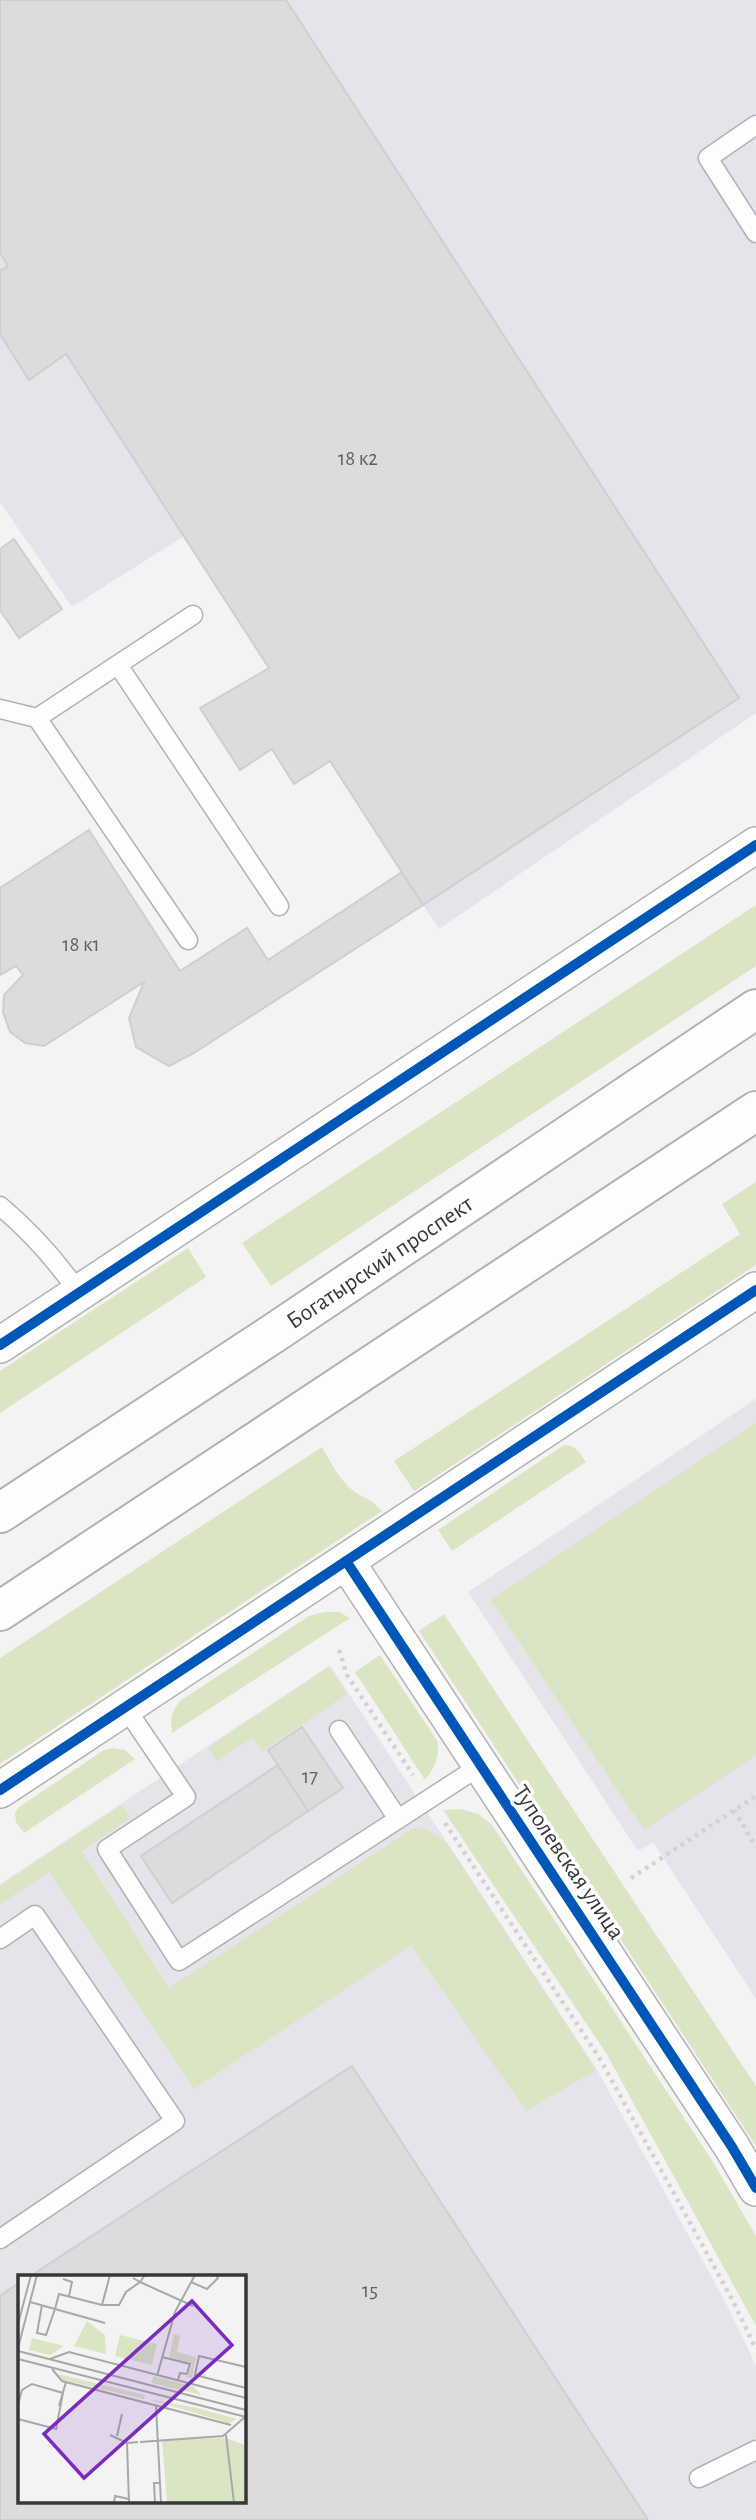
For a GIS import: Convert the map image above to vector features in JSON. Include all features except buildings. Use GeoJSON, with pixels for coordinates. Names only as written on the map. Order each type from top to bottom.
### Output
{"type":"FeatureCollection","features":[{"type":"Feature","properties":{"kind":"main road","name":"Богатырский проспект"},"geometry":{"type":"LineString","coordinates":[[0,1513],[274,1334],[756,1009]]}},
{"type":"Feature","properties":{"kind":"main road"},"geometry":{"type":"LineString","coordinates":[[0,1611],[756,1111]]}},
{"type":"Feature","properties":{"kind":"street"},"geometry":{"type":"LineString","coordinates":[[0,1345],[756,845]]}},
{"type":"Feature","properties":{"kind":"street"},"geometry":{"type":"LineString","coordinates":[[0,1790],[756,1290]]}},
{"type":"Feature","properties":{"kind":"street","name":"Туполевская улица"},"geometry":{"type":"LineString","coordinates":[[346,1560],[725,2135],[756,2188]]}},
{"type":"Feature","properties":{"kind":"lane"},"geometry":{"type":"LineString","coordinates":[[756,125],[708,158],[756,233]]}},
{"type":"Feature","properties":{"kind":"lane"},"geometry":{"type":"LineString","coordinates":[[37,718],[193,615]]}},
{"type":"Feature","properties":{"kind":"lane"},"geometry":{"type":"LineString","coordinates":[[118,665],[279,906]]}},
{"type":"Feature","properties":{"kind":"lane"},"geometry":{"type":"LineString","coordinates":[[0,709],[37,718],[188,940]]}},
{"type":"Feature","properties":{"kind":"lane"},"geometry":{"type":"LineString","coordinates":[[0,1206],[55,1259],[79,1293]]}},
{"type":"Feature","properties":{"kind":"lane"},"geometry":{"type":"LineString","coordinates":[[125,1707],[186,1797],[107,1849],[180,1961],[480,1766]]}},
{"type":"Feature","properties":{"kind":"lane"},"geometry":{"type":"LineString","coordinates":[[339,1730],[398,1819]]}},
{"type":"Feature","properties":{"kind":"lane"},"geometry":{"type":"LineString","coordinates":[[0,1939],[35,1915],[175,2121],[0,2239]]}},
{"type":"Feature","properties":{"kind":"lane"},"geometry":{"type":"LineString","coordinates":[[699,2478],[756,2450]]}},
{"type":"Feature","properties":{"kind":"path"},"geometry":{"type":"LineString","coordinates":[[339,1650],[347,1675],[600,2059],[726,2287],[756,2349]]}},
{"type":"Feature","properties":{"kind":"path"},"geometry":{"type":"LineString","coordinates":[[631,1878],[756,1796]]}},
{"type":"Feature","properties":{"kind":"path"},"geometry":{"type":"LineString","coordinates":[[734,1810],[756,1847]]}},
{"type":"Feature","properties":{"kind":"shaded area"},"geometry":{"type":"Polygon","coordinates":[[[0,0],[756,0],[756,713],[439,929],[330,761],[294,784],[272,750],[240,770],[200,708],[269,667],[184,536],[72,607],[0,502],[0,0]]]}},
{"type":"Feature","properties":{"kind":"shaded area"},"geometry":{"type":"Polygon","coordinates":[[[756,1399],[756,1999],[653,1842],[638,1851],[468,1592],[756,1399]]]}},
{"type":"Feature","properties":{"kind":"shaded area"},"geometry":{"type":"Polygon","coordinates":[[[330,1665],[596,2068],[726,2303],[756,2366],[756,2520],[0,2520],[0,1884],[330,1665]]]}},
{"type":"Feature","properties":{"kind":"green space"},"geometry":{"type":"Polygon","coordinates":[[[756,905],[756,966],[271,1286],[242,1243],[756,905]]]}},
{"type":"Feature","properties":{"kind":"green space"},"geometry":{"type":"Polygon","coordinates":[[[756,1182],[756,1265],[414,1491],[394,1461],[740,1234],[722,1204],[756,1182]]]}},
{"type":"Feature","properties":{"kind":"green space"},"geometry":{"type":"Polygon","coordinates":[[[188,1248],[206,1277],[0,1413],[0,1371],[188,1248]]]}},
{"type":"Feature","properties":{"kind":"green space"},"geometry":{"type":"Polygon","coordinates":[[[756,1423],[756,1755],[644,1830],[491,1600],[756,1423]]]}},
{"type":"Feature","properties":{"kind":"green space"},"geometry":{"type":"Polygon","coordinates":[[[564,1445],[575,1448],[586,1462],[452,1551],[438,1530],[564,1445]]]}},
{"type":"Feature","properties":{"kind":"green space"},"geometry":{"type":"Polygon","coordinates":[[[322,1447],[345,1483],[382,1511],[0,1764],[0,1658],[322,1447]]]}},
{"type":"Feature","properties":{"kind":"green space"},"geometry":{"type":"Polygon","coordinates":[[[339,1612],[350,1618],[172,1733],[172,1716],[180,1701],[309,1616],[339,1612]]]}},
{"type":"Feature","properties":{"kind":"green space"},"geometry":{"type":"Polygon","coordinates":[[[444,1614],[756,2086],[756,2146],[419,1631],[444,1614]]]}},
{"type":"Feature","properties":{"kind":"green space"},"geometry":{"type":"Polygon","coordinates":[[[380,1655],[438,1742],[436,1762],[425,1780],[355,1672],[380,1655]]]}},
{"type":"Feature","properties":{"kind":"green space"},"geometry":{"type":"Polygon","coordinates":[[[329,1667],[347,1694],[262,1751],[253,1737],[217,1761],[208,1748],[329,1667]]]}},
{"type":"Feature","properties":{"kind":"green space"},"geometry":{"type":"Polygon","coordinates":[[[104,1750],[125,1750],[135,1759],[24,1833],[16,1822],[15,1813],[19,1807],[104,1750]]]}},
{"type":"Feature","properties":{"kind":"green space"},"geometry":{"type":"Polygon","coordinates":[[[122,1805],[130,1818],[82,1851],[169,1988],[414,1828],[431,1832],[446,1842],[596,2070],[526,2111],[411,1945],[194,2089],[49,1872],[0,1904],[0,1886],[122,1805]]]}},
{"type":"Feature","properties":{"kind":"green space"},"geometry":{"type":"Polygon","coordinates":[[[461,1809],[478,1814],[492,1825],[713,2162],[756,2236],[756,2326],[606,2053],[443,1810],[461,1809]]]}},
{"type":"Feature","properties":{"kind":"cycle path"},"geometry":{"type":"LineString","coordinates":[[0,1345],[756,845]]}},
{"type":"Feature","properties":{"kind":"cycle path"},"geometry":{"type":"LineString","coordinates":[[0,1790],[756,1290]]}},
{"type":"Feature","properties":{"kind":"cycle path"},"geometry":{"type":"LineString","coordinates":[[346,1561],[732,2147],[756,2188]]}}]}
